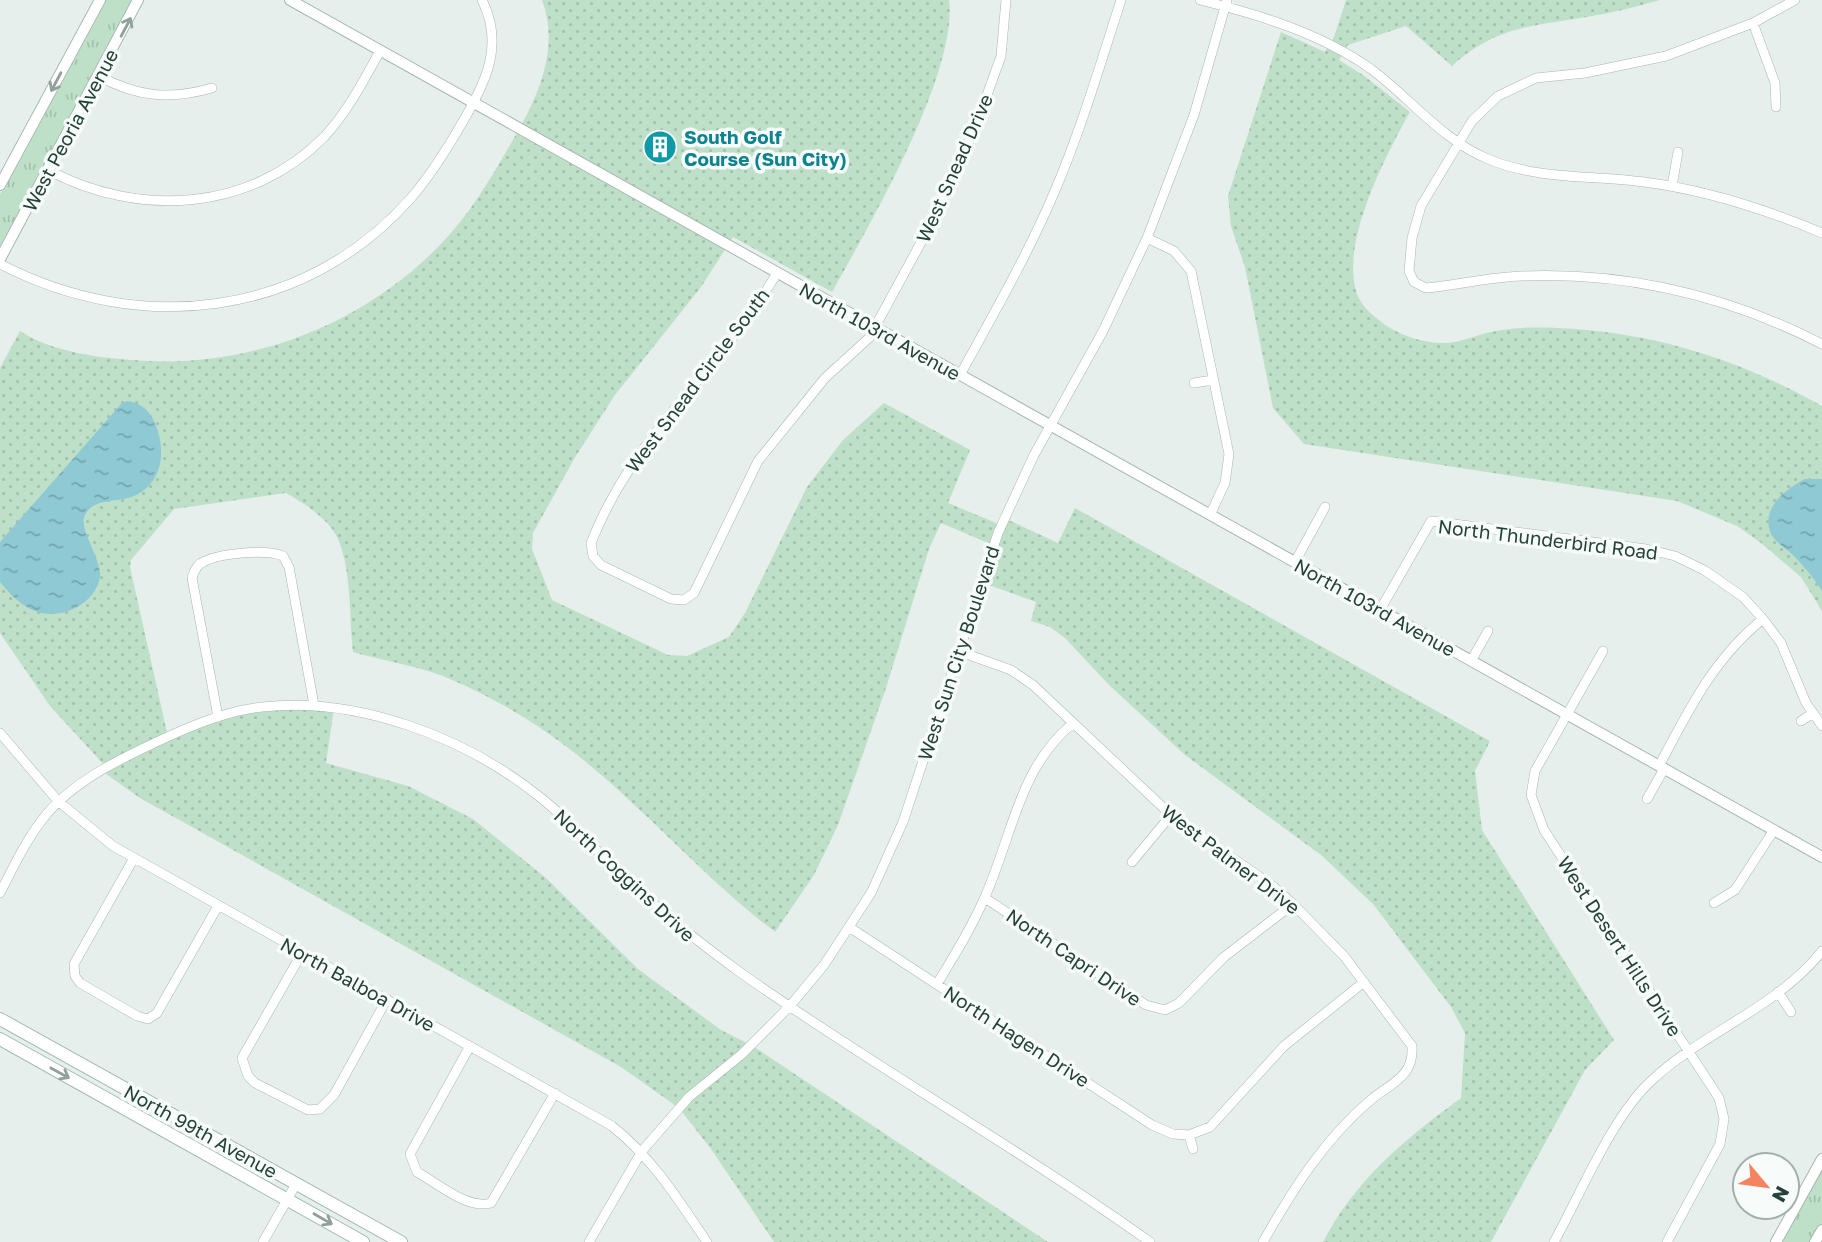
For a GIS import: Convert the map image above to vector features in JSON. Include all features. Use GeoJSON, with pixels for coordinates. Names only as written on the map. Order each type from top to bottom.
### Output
{"type":"FeatureCollection","features":[{"type":"Feature","properties":{"kind":"main road","name":"North 99th Avenue"},"geometry":{"type":"LineString","coordinates":[[0,1019],[396,1241]]}},
{"type":"Feature","properties":{"kind":"main road","name":"North 99th Avenue"},"geometry":{"type":"LineString","coordinates":[[0,1040],[363,1242]]}},
{"type":"Feature","properties":{"kind":"street","name":"West Peoria Avenue"},"geometry":{"type":"LineString","coordinates":[[0,185],[100,0]]}},
{"type":"Feature","properties":{"kind":"street","name":"West Peoria Avenue"},"geometry":{"type":"LineString","coordinates":[[0,262],[138,0]]}},
{"type":"Feature","properties":{"kind":"street","name":"North 103rd Avenue"},"geometry":{"type":"LineString","coordinates":[[290,0],[1822,857]]}},
{"type":"Feature","properties":{"kind":"street"},"geometry":{"type":"LineString","coordinates":[[0,262],[60,291],[141,308],[218,304],[274,289],[334,261],[395,214],[430,175],[472,102],[492,62],[495,43],[482,0]]}},
{"type":"Feature","properties":{"kind":"street","name":"West Snead Drive"},"geometry":{"type":"LineString","coordinates":[[636,583],[676,600],[694,593],[758,461],[818,386],[859,349],[874,327],[931,224],[976,126],[1001,56],[1006,0]]}},
{"type":"Feature","properties":{"kind":"street"},"geometry":{"type":"LineString","coordinates":[[960,375],[1013,278],[1053,195],[1092,93],[1121,0]]}},
{"type":"Feature","properties":{"kind":"street"},"geometry":{"type":"LineString","coordinates":[[1200,0],[1226,3],[1290,27],[1357,60],[1458,143],[1488,159],[1527,171],[1672,186],[1744,204],[1822,233]]}},
{"type":"Feature","properties":{"kind":"street"},"geometry":{"type":"LineString","coordinates":[[1795,0],[1752,23],[1665,56],[1522,82],[1485,107],[1432,183],[1416,220],[1409,271],[1419,285],[1432,287],[1520,276],[1616,279],[1714,299],[1772,320],[1822,344]]}},
{"type":"Feature","properties":{"kind":"street","name":"West Sun City Boulevard"},"geometry":{"type":"LineString","coordinates":[[589,1242],[642,1150],[690,1097],[742,1054],[789,1007],[824,965],[870,893],[903,822],[998,533],[1050,426],[1103,331],[1147,238],[1194,115],[1226,3]]}},
{"type":"Feature","properties":{"kind":"street"},"geometry":{"type":"LineString","coordinates":[[1752,23],[1775,83],[1776,107]]}},
{"type":"Feature","properties":{"kind":"street"},"geometry":{"type":"LineString","coordinates":[[48,170],[95,192],[156,203],[209,198],[251,184],[282,169],[323,138],[353,99],[380,51]]}},
{"type":"Feature","properties":{"kind":"street"},"geometry":{"type":"LineString","coordinates":[[99,76],[123,89],[146,95],[175,96],[212,88]]}},
{"type":"Feature","properties":{"kind":"street"},"geometry":{"type":"LineString","coordinates":[[1672,186],[1678,152]]}},
{"type":"Feature","properties":{"kind":"street"},"geometry":{"type":"LineString","coordinates":[[1147,238],[1174,251],[1191,271],[1229,454],[1225,483],[1210,514]]}},
{"type":"Feature","properties":{"kind":"street","name":"West Snead Circle South"},"geometry":{"type":"LineString","coordinates":[[636,583],[601,565],[593,556],[591,543],[599,524],[645,443],[754,309],[777,273]]}},
{"type":"Feature","properties":{"kind":"street"},"geometry":{"type":"LineString","coordinates":[[1194,383],[1213,380]]}},
{"type":"Feature","properties":{"kind":"street"},"geometry":{"type":"LineString","coordinates":[[1294,562],[1325,507]]}},
{"type":"Feature","properties":{"kind":"street","name":"North Thunderbird Road"},"geometry":{"type":"LineString","coordinates":[[1380,610],[1431,521],[1675,556],[1724,581],[1763,619],[1781,643],[1813,713],[1822,726]]}},
{"type":"Feature","properties":{"kind":"street"},"geometry":{"type":"LineString","coordinates":[[218,716],[192,578],[195,568],[205,561],[270,550],[283,555],[289,567],[314,705]]}},
{"type":"Feature","properties":{"kind":"street"},"geometry":{"type":"LineString","coordinates":[[1647,799],[1712,672],[1734,644],[1763,619]]}},
{"type":"Feature","properties":{"kind":"street","name":"North 103rd Avenue"},"geometry":{"type":"LineString","coordinates":[[1471,661],[1488,631]]}},
{"type":"Feature","properties":{"kind":"street","name":"West Palmer Drive"},"geometry":{"type":"LineString","coordinates":[[958,651],[1011,670],[1033,685],[1171,816],[1274,887],[1344,957],[1412,1046],[1413,1062],[1405,1073],[1360,1109],[1329,1142],[1298,1181],[1262,1242]]}},
{"type":"Feature","properties":{"kind":"street","name":"West Desert Hills Drive"},"geometry":{"type":"LineString","coordinates":[[1603,651],[1535,771],[1531,795],[1533,807],[1544,830],[1719,1098],[1723,1130],[1713,1160],[1667,1242]]}},
{"type":"Feature","properties":{"kind":"street","name":"North Coggins Drive"},"geometry":{"type":"LineString","coordinates":[[0,892],[40,822],[58,801],[88,779],[141,750],[218,716],[262,707],[314,705],[358,712],[421,731],[514,779],[556,810],[683,930],[789,1007],[1150,1242]]}},
{"type":"Feature","properties":{"kind":"street"},"geometry":{"type":"LineString","coordinates":[[1801,720],[1813,713]]}},
{"type":"Feature","properties":{"kind":"street"},"geometry":{"type":"LineString","coordinates":[[937,984],[985,898],[1030,774],[1045,751],[1072,723]]}},
{"type":"Feature","properties":{"kind":"street","name":"North Balboa Drive"},"geometry":{"type":"LineString","coordinates":[[0,733],[58,801],[94,833],[218,906],[612,1126],[642,1150],[707,1242]]}},
{"type":"Feature","properties":{"kind":"street"},"geometry":{"type":"LineString","coordinates":[[1132,862],[1171,816]]}},
{"type":"Feature","properties":{"kind":"street"},"geometry":{"type":"LineString","coordinates":[[1714,903],[1735,890],[1774,830]]}},
{"type":"Feature","properties":{"kind":"street"},"geometry":{"type":"LineString","coordinates":[[134,858],[74,964],[75,976],[80,983],[113,1003],[143,1019],[154,1016],[163,1005],[218,906]]}},
{"type":"Feature","properties":{"kind":"street","name":"North Capri Drive"},"geometry":{"type":"LineString","coordinates":[[985,898],[1146,1006],[1165,1010],[1178,1003],[1224,957],[1293,904]]}},
{"type":"Feature","properties":{"kind":"street","name":"North Hagen Drive"},"geometry":{"type":"LineString","coordinates":[[849,927],[1161,1131],[1189,1135]]}},
{"type":"Feature","properties":{"kind":"street"},"geometry":{"type":"LineString","coordinates":[[1553,1242],[1633,1101],[1649,1082],[1688,1051],[1778,992],[1822,951]]}},
{"type":"Feature","properties":{"kind":"street"},"geometry":{"type":"LineString","coordinates":[[302,953],[242,1058],[248,1076],[255,1083],[314,1111],[328,1104],[387,999]]}},
{"type":"Feature","properties":{"kind":"street"},"geometry":{"type":"LineString","coordinates":[[1193,1149],[1189,1135],[1210,1127],[1283,1046],[1364,982]]}},
{"type":"Feature","properties":{"kind":"street"},"geometry":{"type":"LineString","coordinates":[[1778,992],[1791,1012]]}},
{"type":"Feature","properties":{"kind":"street"},"geometry":{"type":"LineString","coordinates":[[470,1046],[410,1154],[417,1172],[445,1188],[476,1205],[491,1203],[555,1093]]}},
{"type":"Feature","properties":{"kind":"street"},"geometry":{"type":"LineString","coordinates":[[1776,1242],[1822,1159]]}},
{"type":"Feature","properties":{"kind":"street"},"geometry":{"type":"LineString","coordinates":[[263,1242],[296,1184]]}},
{"type":"Feature","properties":{"kind":"street"},"geometry":{"type":"LineString","coordinates":[[1815,1242],[1822,1230]]}},
{"type":"Feature","properties":{"kind":"green space"},"geometry":{"type":"Polygon","coordinates":[[[105,0],[135,0],[0,250],[0,194],[105,0]]]}},
{"type":"Feature","properties":{"kind":"green space","name":"South Golf Course (Sun City)"},"geometry":{"type":"Polygon","coordinates":[[[542,0],[949,0],[948,31],[940,67],[926,107],[888,190],[832,292],[733,237],[701,287],[615,395],[574,459],[533,533],[532,549],[552,600],[668,655],[687,656],[729,637],[745,613],[807,487],[843,440],[884,403],[970,450],[948,503],[1001,525],[1004,518],[1058,543],[1075,508],[1490,741],[1475,771],[1482,830],[1614,1040],[1585,1070],[1491,1242],[1323,1242],[1351,1199],[1383,1162],[1461,1098],[1465,1033],[1451,1007],[1373,904],[1321,855],[1185,755],[1109,685],[1065,638],[1050,627],[1031,621],[1036,602],[981,582],[993,545],[941,523],[929,549],[886,688],[838,825],[814,875],[775,932],[712,879],[591,767],[525,718],[440,675],[353,652],[348,580],[338,539],[323,519],[286,493],[174,509],[131,560],[130,567],[168,737],[240,710],[334,708],[326,763],[408,786],[473,819],[546,878],[638,969],[721,1030],[751,1045],[1048,1242],[774,1242],[711,1149],[679,1108],[621,1067],[140,798],[102,771],[107,768],[50,706],[0,633],[0,368],[20,331],[60,349],[103,357],[175,361],[217,358],[258,350],[299,337],[374,299],[408,274],[451,234],[495,171],[520,128],[537,93],[547,57],[549,38],[542,0]]]}},
{"type":"Feature","properties":{"kind":"green space"},"geometry":{"type":"Polygon","coordinates":[[[1346,0],[1660,0],[1614,12],[1515,30],[1483,43],[1452,66],[1406,26],[1348,45],[1339,60],[1410,112],[1388,153],[1366,205],[1353,258],[1354,282],[1361,302],[1380,321],[1419,340],[1450,343],[1501,330],[1544,327],[1641,338],[1733,364],[1822,406],[1822,611],[1801,577],[1761,543],[1737,526],[1677,501],[1304,444],[1273,408],[1245,267],[1231,226],[1228,196],[1281,32],[1325,52],[1334,37],[1346,0]]]}},
{"type":"Feature","properties":{"kind":"green space"},"geometry":{"type":"Polygon","coordinates":[[[1822,1167],[1822,1223],[1811,1242],[1781,1242],[1792,1221],[1801,1221],[1801,1205],[1822,1167]]]}},
{"type":"Feature","properties":{"kind":"water"},"geometry":{"type":"Polygon","coordinates":[[[127,401],[144,408],[155,423],[161,456],[155,477],[140,493],[93,506],[85,515],[85,528],[100,576],[92,594],[77,607],[57,614],[32,610],[17,600],[0,582],[0,542],[121,404],[127,401]]]}},
{"type":"Feature","properties":{"kind":"water"},"geometry":{"type":"Polygon","coordinates":[[[1805,479],[1822,479],[1822,591],[1795,557],[1773,537],[1769,525],[1769,516],[1777,500],[1805,479]]]}},
{"type":"Feature","properties":{"kind":"place","name":"South Golf Course (Sun City)"},"geometry":{"type":"Point","coordinates":[660,147]}}]}
